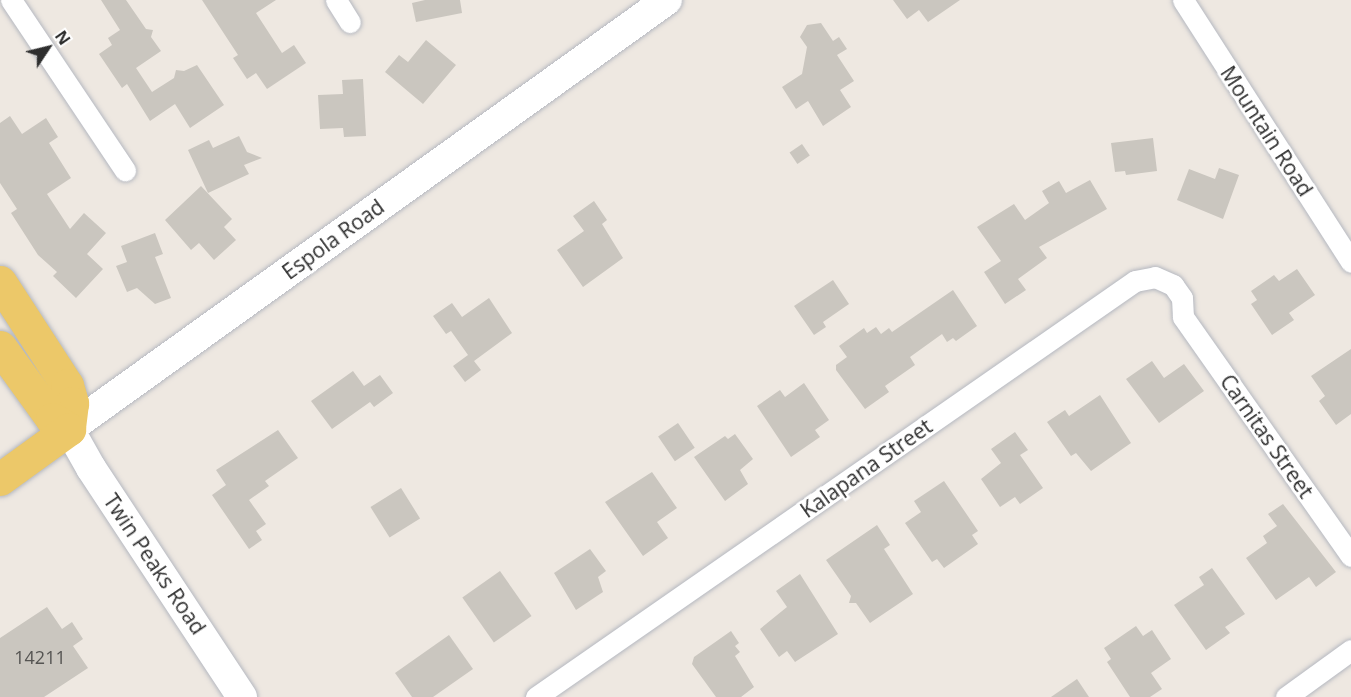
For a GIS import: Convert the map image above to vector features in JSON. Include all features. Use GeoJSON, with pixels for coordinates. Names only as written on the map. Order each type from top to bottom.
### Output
{"type":"FeatureCollection","features":[{"type":"Feature","properties":{"kind":"main road","name":"Espola Road"},"geometry":{"type":"LineString","coordinates":[[0,478],[658,2]]}},
{"type":"Feature","properties":{"kind":"main road"},"geometry":{"type":"LineString","coordinates":[[0,282],[67,385],[72,403],[69,429]]}},
{"type":"Feature","properties":{"kind":"main road","name":"Twin Peaks Road"},"geometry":{"type":"LineString","coordinates":[[0,347],[52,419],[69,429],[91,468],[242,697]]}},
{"type":"Feature","properties":{"kind":"street"},"geometry":{"type":"LineString","coordinates":[[11,0],[125,170]]}},
{"type":"Feature","properties":{"kind":"street"},"geometry":{"type":"LineString","coordinates":[[336,0],[350,22]]}},
{"type":"Feature","properties":{"kind":"street","name":"Mountain Road"},"geometry":{"type":"LineString","coordinates":[[1183,0],[1351,262]]}},
{"type":"Feature","properties":{"kind":"street","name":"Kalapana Street"},"geometry":{"type":"LineString","coordinates":[[536,697],[1135,281],[1155,277],[1173,285],[1182,298],[1183,316]]}},
{"type":"Feature","properties":{"kind":"street","name":"Carnitas Street"},"geometry":{"type":"LineString","coordinates":[[1183,316],[1351,556]]}},
{"type":"Feature","properties":{"kind":"street"},"geometry":{"type":"LineString","coordinates":[[1286,697],[1351,650]]}},
{"type":"Feature","properties":{"kind":"building"},"geometry":{"type":"Polygon","coordinates":[[[101,0],[126,0],[146,29],[153,30],[151,37],[161,51],[136,68],[152,92],[174,78],[176,70],[184,71],[197,65],[224,105],[190,128],[175,104],[150,121],[127,84],[122,88],[99,54],[112,45],[108,38],[120,30],[101,0]]]}},
{"type":"Feature","properties":{"kind":"building"},"geometry":{"type":"Polygon","coordinates":[[[202,0],[276,0],[256,13],[282,53],[294,45],[306,63],[267,89],[256,73],[247,79],[233,58],[238,55],[202,0]]]}},
{"type":"Feature","properties":{"kind":"building"},"geometry":{"type":"Polygon","coordinates":[[[425,0],[460,0],[462,13],[416,22],[412,3],[425,0]]]}},
{"type":"Feature","properties":{"kind":"building"},"geometry":{"type":"Polygon","coordinates":[[[893,0],[960,0],[928,22],[919,10],[907,19],[893,0]]]}},
{"type":"Feature","properties":{"kind":"building"},"geometry":{"type":"Polygon","coordinates":[[[821,23],[833,41],[839,37],[847,49],[837,55],[854,81],[840,90],[851,107],[823,126],[808,101],[796,109],[782,87],[802,74],[807,47],[800,37],[807,25],[821,23]]]}},
{"type":"Feature","properties":{"kind":"building"},"geometry":{"type":"Polygon","coordinates":[[[426,40],[456,65],[423,104],[385,72],[399,55],[408,62],[426,40]]]}},
{"type":"Feature","properties":{"kind":"building"},"geometry":{"type":"Polygon","coordinates":[[[363,79],[366,136],[344,137],[343,128],[320,129],[318,95],[343,94],[342,80],[363,79]]]}},
{"type":"Feature","properties":{"kind":"building"},"geometry":{"type":"Polygon","coordinates":[[[10,116],[22,134],[46,118],[58,137],[49,143],[71,178],[47,194],[70,229],[84,213],[106,233],[87,254],[103,269],[76,298],[53,276],[57,272],[38,255],[11,213],[17,209],[0,183],[0,123],[10,116]]]}},
{"type":"Feature","properties":{"kind":"building"},"geometry":{"type":"Polygon","coordinates":[[[239,136],[247,152],[262,158],[244,165],[249,174],[208,193],[188,150],[209,140],[213,148],[239,136]]]}},
{"type":"Feature","properties":{"kind":"building"},"geometry":{"type":"Polygon","coordinates":[[[1153,138],[1157,171],[1126,175],[1125,171],[1115,172],[1111,143],[1153,138]]]}},
{"type":"Feature","properties":{"kind":"building"},"geometry":{"type":"Polygon","coordinates":[[[802,144],[810,156],[797,164],[790,152],[802,144]]]}},
{"type":"Feature","properties":{"kind":"building"},"geometry":{"type":"Polygon","coordinates":[[[1219,168],[1239,175],[1223,219],[1177,200],[1189,169],[1215,179],[1219,168]]]}},
{"type":"Feature","properties":{"kind":"building"},"geometry":{"type":"Polygon","coordinates":[[[1090,180],[1107,209],[1039,247],[1047,258],[1018,279],[1026,290],[1005,304],[984,272],[1001,261],[977,227],[1014,204],[1025,220],[1049,203],[1042,191],[1059,181],[1066,193],[1090,180]]]}},
{"type":"Feature","properties":{"kind":"building"},"geometry":{"type":"Polygon","coordinates":[[[201,186],[232,219],[224,227],[236,240],[214,260],[199,243],[191,250],[165,220],[201,186]]]}},
{"type":"Feature","properties":{"kind":"building"},"geometry":{"type":"Polygon","coordinates":[[[594,201],[607,220],[602,224],[623,258],[583,287],[557,250],[584,231],[573,216],[594,201]]]}},
{"type":"Feature","properties":{"kind":"building"},"geometry":{"type":"Polygon","coordinates":[[[155,233],[163,254],[155,257],[171,298],[155,304],[137,288],[127,292],[116,266],[127,262],[121,246],[155,233]]]}},
{"type":"Feature","properties":{"kind":"building"},"geometry":{"type":"Polygon","coordinates":[[[1297,269],[1315,295],[1289,313],[1294,320],[1272,335],[1251,304],[1257,300],[1251,291],[1274,275],[1279,281],[1297,269]]]}},
{"type":"Feature","properties":{"kind":"building"},"geometry":{"type":"Polygon","coordinates":[[[833,280],[849,304],[823,322],[826,327],[814,335],[794,306],[833,280]]]}},
{"type":"Feature","properties":{"kind":"building"},"geometry":{"type":"Polygon","coordinates":[[[953,290],[977,326],[956,341],[953,338],[947,342],[942,334],[910,357],[915,365],[885,386],[889,392],[865,409],[836,370],[836,365],[847,357],[839,346],[864,328],[867,333],[876,327],[881,334],[889,328],[892,332],[953,290]]]}},
{"type":"Feature","properties":{"kind":"building"},"geometry":{"type":"Polygon","coordinates":[[[489,298],[512,333],[474,361],[481,370],[465,382],[453,366],[468,355],[451,331],[446,334],[433,316],[452,303],[462,317],[489,298]]]}},
{"type":"Feature","properties":{"kind":"building"},"geometry":{"type":"Polygon","coordinates":[[[1351,349],[1351,414],[1336,425],[1319,401],[1325,396],[1311,376],[1351,349]]]}},
{"type":"Feature","properties":{"kind":"building"},"geometry":{"type":"Polygon","coordinates":[[[1152,361],[1164,378],[1184,364],[1204,391],[1159,423],[1126,379],[1152,361]]]}},
{"type":"Feature","properties":{"kind":"building"},"geometry":{"type":"Polygon","coordinates":[[[353,371],[364,386],[380,375],[393,393],[374,407],[370,402],[332,429],[311,401],[353,371]]]}},
{"type":"Feature","properties":{"kind":"building"},"geometry":{"type":"Polygon","coordinates":[[[804,383],[829,420],[815,430],[820,437],[791,457],[757,406],[780,390],[785,397],[804,383]]]}},
{"type":"Feature","properties":{"kind":"building"},"geometry":{"type":"Polygon","coordinates":[[[1100,395],[1131,443],[1091,471],[1076,453],[1071,456],[1047,422],[1065,410],[1069,416],[1100,395]]]}},
{"type":"Feature","properties":{"kind":"building"},"geometry":{"type":"Polygon","coordinates":[[[678,423],[695,448],[675,461],[658,436],[678,423]]]}},
{"type":"Feature","properties":{"kind":"building"},"geometry":{"type":"Polygon","coordinates":[[[278,430],[298,458],[265,481],[269,486],[249,500],[266,524],[256,531],[262,540],[249,549],[212,495],[226,485],[216,470],[278,430]]]}},
{"type":"Feature","properties":{"kind":"building"},"geometry":{"type":"Polygon","coordinates":[[[1015,432],[1028,450],[1020,455],[1043,488],[1020,504],[1015,497],[1000,507],[981,479],[1001,463],[991,449],[1015,432]]]}},
{"type":"Feature","properties":{"kind":"building"},"geometry":{"type":"Polygon","coordinates":[[[735,434],[753,459],[740,470],[748,484],[725,501],[694,457],[725,436],[728,439],[735,434]]]}},
{"type":"Feature","properties":{"kind":"building"},"geometry":{"type":"Polygon","coordinates":[[[652,472],[677,508],[657,522],[668,538],[643,556],[605,502],[652,472]]]}},
{"type":"Feature","properties":{"kind":"building"},"geometry":{"type":"Polygon","coordinates":[[[944,481],[978,531],[972,535],[978,544],[944,568],[937,559],[932,562],[905,523],[921,512],[914,501],[944,481]]]}},
{"type":"Feature","properties":{"kind":"building"},"geometry":{"type":"Polygon","coordinates":[[[401,488],[420,519],[390,538],[370,507],[401,488]]]}},
{"type":"Feature","properties":{"kind":"building"},"geometry":{"type":"Polygon","coordinates":[[[1283,504],[1336,572],[1316,587],[1309,577],[1276,600],[1246,558],[1267,543],[1263,536],[1277,526],[1268,514],[1283,504]]]}},
{"type":"Feature","properties":{"kind":"building"},"geometry":{"type":"Polygon","coordinates":[[[877,525],[890,545],[884,549],[913,594],[870,623],[856,603],[849,603],[851,596],[826,560],[877,525]]]}},
{"type":"Feature","properties":{"kind":"building"},"geometry":{"type":"Polygon","coordinates":[[[590,549],[606,571],[598,577],[603,592],[576,610],[554,573],[590,549]]]}},
{"type":"Feature","properties":{"kind":"building"},"geometry":{"type":"Polygon","coordinates":[[[1212,568],[1245,614],[1225,627],[1230,633],[1206,650],[1174,605],[1204,585],[1199,577],[1212,568]]]}},
{"type":"Feature","properties":{"kind":"building"},"geometry":{"type":"Polygon","coordinates":[[[500,571],[532,616],[494,642],[462,597],[500,571]]]}},
{"type":"Feature","properties":{"kind":"building"},"geometry":{"type":"Polygon","coordinates":[[[800,574],[838,634],[795,662],[787,651],[779,657],[760,629],[787,607],[776,591],[800,574]]]}},
{"type":"Feature","properties":{"kind":"building"},"geometry":{"type":"Polygon","coordinates":[[[47,607],[62,629],[72,622],[83,639],[73,646],[88,668],[44,697],[0,697],[0,638],[47,607]]]}},
{"type":"Feature","properties":{"kind":"building"},"geometry":{"type":"Polygon","coordinates":[[[1136,626],[1143,636],[1152,630],[1171,659],[1151,673],[1162,689],[1150,697],[1130,697],[1107,662],[1111,659],[1104,648],[1136,626]]]}},
{"type":"Feature","properties":{"kind":"building"},"geometry":{"type":"Polygon","coordinates":[[[731,631],[739,643],[735,646],[740,652],[735,656],[754,687],[741,697],[716,697],[692,664],[694,657],[731,631]]]}},
{"type":"Feature","properties":{"kind":"building"},"geometry":{"type":"Polygon","coordinates":[[[449,635],[473,669],[433,697],[412,697],[395,673],[449,635]]]}},
{"type":"Feature","properties":{"kind":"building"},"geometry":{"type":"Polygon","coordinates":[[[1077,679],[1089,697],[1051,697],[1077,679]]]}}]}
